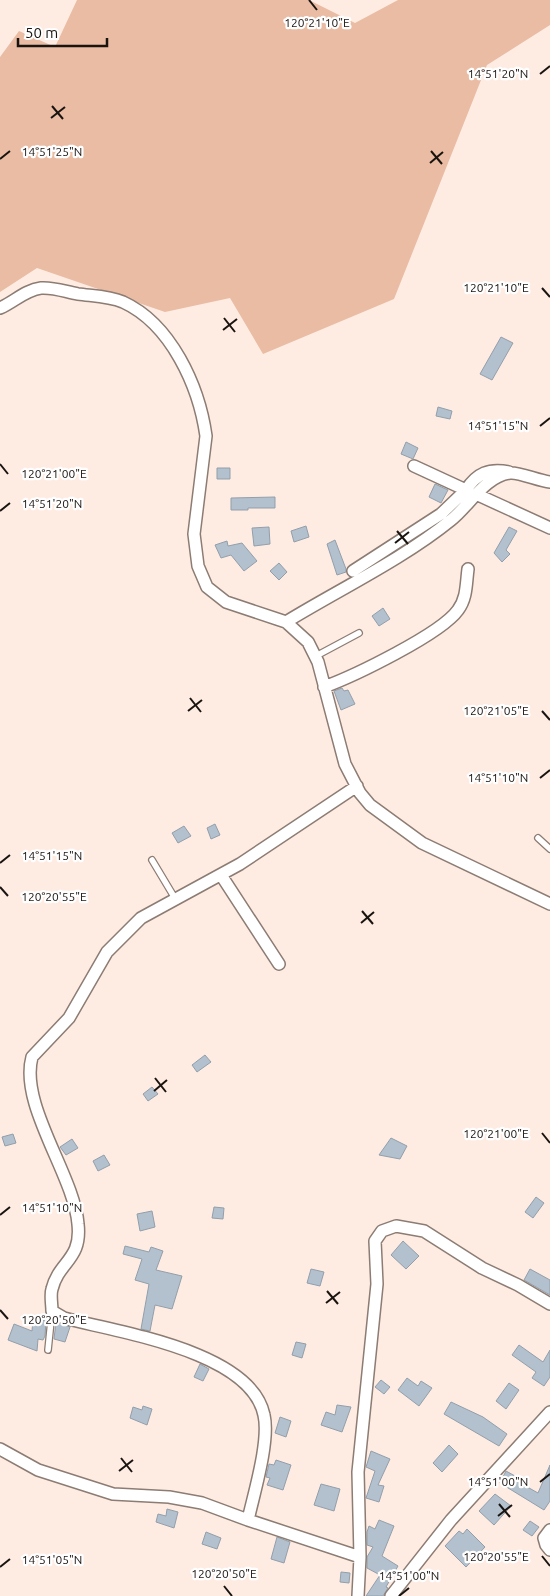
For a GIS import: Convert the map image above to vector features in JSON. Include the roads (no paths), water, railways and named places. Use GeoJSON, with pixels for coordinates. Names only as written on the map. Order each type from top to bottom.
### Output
{"type":"FeatureCollection","features":[{"type":"Feature","properties":{"kind":"street"},"geometry":{"type":"LineString","coordinates":[[0,308],[24,294],[40,288],[53,288],[108,298],[124,303],[159,328],[166,336],[183,365],[205,424],[206,436],[194,534],[195,550],[202,578],[207,587],[226,602],[286,622],[301,634],[316,656],[339,746],[357,786],[370,805],[412,837],[550,904]]}},
{"type":"Feature","properties":{"kind":"street"},"geometry":{"type":"LineString","coordinates":[[414,466],[466,490]]}},
{"type":"Feature","properties":{"kind":"street"},"geometry":{"type":"LineString","coordinates":[[353,570],[441,514],[466,490],[473,479],[488,470],[511,472],[550,482]]}},
{"type":"Feature","properties":{"kind":"street"},"geometry":{"type":"LineString","coordinates":[[286,622],[431,536],[455,518],[492,481],[511,472]]}},
{"type":"Feature","properties":{"kind":"street"},"geometry":{"type":"LineString","coordinates":[[478,494],[550,528]]}},
{"type":"Feature","properties":{"kind":"street"},"geometry":{"type":"LineString","coordinates":[[324,687],[363,671],[444,624],[459,609],[464,600],[468,569]]}},
{"type":"Feature","properties":{"kind":"street"},"geometry":{"type":"LineString","coordinates":[[248,1520],[266,1426],[259,1401],[241,1380],[220,1364],[178,1347],[64,1318],[52,1311],[52,1290],[57,1277],[76,1251],[78,1223],[74,1206],[36,1104],[30,1066],[32,1057],[70,1018],[82,1000],[97,967],[120,936],[141,918],[221,875],[357,786]]}},
{"type":"Feature","properties":{"kind":"street"},"geometry":{"type":"LineString","coordinates":[[221,875],[279,964]]}},
{"type":"Feature","properties":{"kind":"street"},"geometry":{"type":"LineString","coordinates":[[358,1596],[360,1557],[358,1472],[377,1284],[375,1241],[382,1231],[396,1226],[424,1231],[482,1268],[518,1285],[550,1304]]}},
{"type":"Feature","properties":{"kind":"street"},"geometry":{"type":"LineString","coordinates":[[391,1596],[451,1520],[550,1412]]}},
{"type":"Feature","properties":{"kind":"street"},"geometry":{"type":"LineString","coordinates":[[0,1449],[38,1470],[113,1494],[169,1498],[202,1504],[360,1557]]}},
{"type":"Feature","properties":{"kind":"street"},"geometry":{"type":"LineString","coordinates":[[550,1530],[544,1538],[550,1550]]}},
{"type":"Feature","properties":{"kind":"lane"},"geometry":{"type":"LineString","coordinates":[[316,656],[359,633]]}},
{"type":"Feature","properties":{"kind":"lane"},"geometry":{"type":"LineString","coordinates":[[538,838],[550,849]]}},
{"type":"Feature","properties":{"kind":"lane"},"geometry":{"type":"LineString","coordinates":[[152,860],[176,900]]}},
{"type":"Feature","properties":{"kind":"lane"},"geometry":{"type":"LineString","coordinates":[[48,1350],[52,1311]]}}]}
